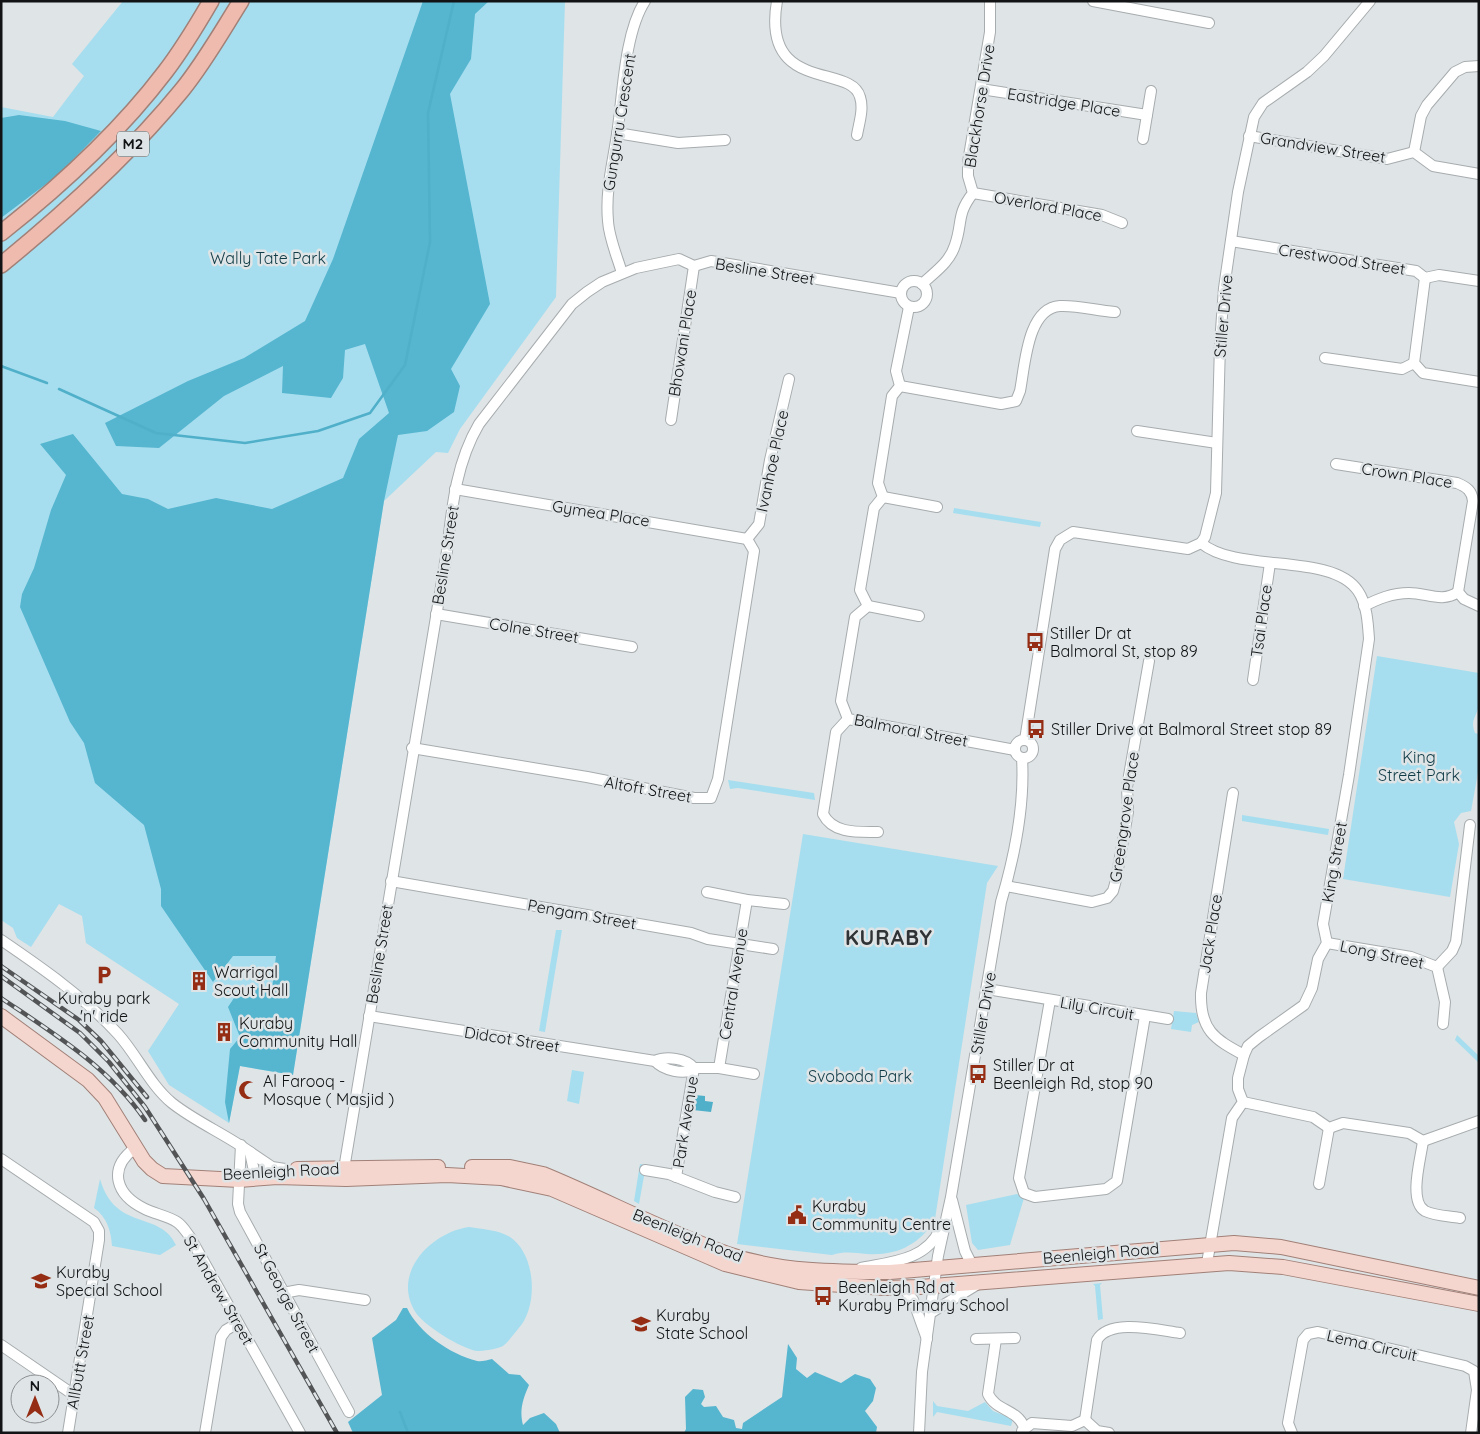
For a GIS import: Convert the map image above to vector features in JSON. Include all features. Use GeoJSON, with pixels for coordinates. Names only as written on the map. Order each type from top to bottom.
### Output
{"type":"FeatureCollection","features":[{"type":"Feature","properties":{"kind":"highway","name":"M2"},"geometry":{"type":"LineString","coordinates":[[1,233],[44,199],[132,110],[165,72],[211,1]]}},
{"type":"Feature","properties":{"kind":"highway","name":"M2"},"geometry":{"type":"LineString","coordinates":[[1,265],[50,225],[144,133],[183,89],[241,1]]}},
{"type":"Feature","properties":{"kind":"main road","name":"Beenleigh Road"},"geometry":{"type":"LineString","coordinates":[[1,1016],[88,1080],[105,1098],[135,1148],[152,1169],[164,1176],[277,1177],[510,1167],[525,1169],[586,1192],[728,1254],[795,1268],[841,1272],[937,1268],[1210,1243],[1255,1243],[1479,1288]]}},
{"type":"Feature","properties":{"kind":"main road","name":"Beenleigh Road"},"geometry":{"type":"LineString","coordinates":[[239,1176],[254,1171],[285,1169],[346,1173],[477,1176],[530,1183],[552,1189],[725,1264],[799,1282],[903,1288],[1208,1263],[1283,1267],[1479,1304]]}},
{"type":"Feature","properties":{"kind":"street","name":"Gungurru Crescent"},"geometry":{"type":"LineString","coordinates":[[622,273],[608,224],[608,178],[617,133],[630,45],[645,1]]}},
{"type":"Feature","properties":{"kind":"street"},"geometry":{"type":"LineString","coordinates":[[777,1],[776,36],[789,58],[808,72],[849,82],[856,88],[862,106],[857,135]]}},
{"type":"Feature","properties":{"kind":"street","name":"Blackhorse Drive"},"geometry":{"type":"LineString","coordinates":[[922,284],[948,260],[956,244],[962,207],[973,193],[968,176],[968,162],[990,32],[990,1]]}},
{"type":"Feature","properties":{"kind":"street"},"geometry":{"type":"LineString","coordinates":[[1093,1],[1209,23]]}},
{"type":"Feature","properties":{"kind":"street","name":"Stiller Drive"},"geometry":{"type":"LineString","coordinates":[[1200,543],[1206,532],[1216,493],[1221,324],[1231,241],[1254,117],[1260,107],[1307,72],[1324,56],[1370,1]]}},
{"type":"Feature","properties":{"kind":"street"},"geometry":{"type":"LineString","coordinates":[[1479,66],[1465,67],[1455,72],[1427,105],[1421,116],[1414,152],[1433,166],[1479,174]]}},
{"type":"Feature","properties":{"kind":"street","name":"Eastridge Place"},"geometry":{"type":"LineString","coordinates":[[981,89],[1147,115]]}},
{"type":"Feature","properties":{"kind":"street"},"geometry":{"type":"LineString","coordinates":[[1143,139],[1151,91]]}},
{"type":"Feature","properties":{"kind":"street"},"geometry":{"type":"LineString","coordinates":[[617,133],[678,143],[725,140]]}},
{"type":"Feature","properties":{"kind":"street","name":"Grandview Street"},"geometry":{"type":"LineString","coordinates":[[1249,136],[1388,159],[1414,152]]}},
{"type":"Feature","properties":{"kind":"street","name":"Overlord Place"},"geometry":{"type":"LineString","coordinates":[[973,193],[1102,214],[1122,223]]}},
{"type":"Feature","properties":{"kind":"street","name":"Crestwood Street"},"geometry":{"type":"LineString","coordinates":[[1231,241],[1416,271],[1425,278],[1439,275],[1479,281]]}},
{"type":"Feature","properties":{"kind":"street","name":"Besline Street"},"geometry":{"type":"LineString","coordinates":[[346,1173],[369,1016],[455,489],[470,439],[479,424],[572,304],[587,292],[622,273],[679,259],[694,266],[711,261],[900,293]]}},
{"type":"Feature","properties":{"kind":"street","name":"Bhowani Place"},"geometry":{"type":"LineString","coordinates":[[671,420],[694,266]]}},
{"type":"Feature","properties":{"kind":"street"},"geometry":{"type":"LineString","coordinates":[[1425,278],[1414,363],[1423,373],[1479,382]]}},
{"type":"Feature","properties":{"kind":"street"},"geometry":{"type":"LineString","coordinates":[[915,281],[922,284],[927,292],[926,301],[919,307],[909,307],[902,302],[900,293],[907,283],[915,281]]}},
{"type":"Feature","properties":{"kind":"street"},"geometry":{"type":"LineString","coordinates":[[900,386],[1001,404],[1016,402],[1020,392],[1034,326],[1039,316],[1048,308],[1061,306],[1115,312]]}},
{"type":"Feature","properties":{"kind":"street"},"geometry":{"type":"LineString","coordinates":[[900,386],[896,371],[909,307]]}},
{"type":"Feature","properties":{"kind":"street"},"geometry":{"type":"LineString","coordinates":[[1325,358],[1402,369],[1414,363]]}},
{"type":"Feature","properties":{"kind":"street","name":"Ivanhoe Place"},"geometry":{"type":"LineString","coordinates":[[747,539],[759,524],[770,460],[778,435],[789,379]]}},
{"type":"Feature","properties":{"kind":"street"},"geometry":{"type":"LineString","coordinates":[[882,497],[878,483],[892,396],[900,386]]}},
{"type":"Feature","properties":{"kind":"street"},"geometry":{"type":"LineString","coordinates":[[1137,431],[1217,443]]}},
{"type":"Feature","properties":{"kind":"street","name":"Crown Place"},"geometry":{"type":"LineString","coordinates":[[1336,464],[1457,483],[1467,487],[1472,495],[1458,592]]}},
{"type":"Feature","properties":{"kind":"street","name":"Gymea Place"},"geometry":{"type":"LineString","coordinates":[[455,489],[747,539]]}},
{"type":"Feature","properties":{"kind":"street"},"geometry":{"type":"LineString","coordinates":[[882,497],[937,507]]}},
{"type":"Feature","properties":{"kind":"street"},"geometry":{"type":"LineString","coordinates":[[882,497],[874,508],[860,590],[868,606],[919,616]]}},
{"type":"Feature","properties":{"kind":"street"},"geometry":{"type":"LineString","coordinates":[[1025,740],[1055,549],[1062,530],[1188,549],[1200,543]]}},
{"type":"Feature","properties":{"kind":"street","name":"Altoft Street"},"geometry":{"type":"LineString","coordinates":[[412,748],[586,777],[694,798],[712,798],[718,780],[754,551],[747,539]]}},
{"type":"Feature","properties":{"kind":"street","name":"King Street"},"geometry":{"type":"LineString","coordinates":[[1200,543],[1220,556],[1327,571],[1345,579],[1358,591],[1364,606],[1368,619],[1369,639],[1324,924],[1327,944]]}},
{"type":"Feature","properties":{"kind":"street","name":"Tsai Place"},"geometry":{"type":"LineString","coordinates":[[1253,680],[1270,563]]}},
{"type":"Feature","properties":{"kind":"street"},"geometry":{"type":"LineString","coordinates":[[1364,606],[1395,594],[1410,593],[1437,598],[1450,597],[1458,592],[1464,599],[1479,606]]}},
{"type":"Feature","properties":{"kind":"street","name":"Balmoral Street"},"geometry":{"type":"LineString","coordinates":[[868,606],[855,618],[842,701],[848,719],[1018,754]]}},
{"type":"Feature","properties":{"kind":"street","name":"Colne Street"},"geometry":{"type":"LineString","coordinates":[[436,614],[632,647]]}},
{"type":"Feature","properties":{"kind":"street","name":"Greengrove Place"},"geometry":{"type":"LineString","coordinates":[[1006,886],[1092,902],[1101,902],[1113,891],[1128,812],[1127,787],[1149,661]]}},
{"type":"Feature","properties":{"kind":"street"},"geometry":{"type":"LineString","coordinates":[[848,719],[836,732],[823,814],[827,822],[835,828],[859,832],[878,832]]}},
{"type":"Feature","properties":{"kind":"street"},"geometry":{"type":"LineString","coordinates":[[1025,740],[1031,744],[1032,752],[1027,757],[1018,754],[1018,742],[1025,740]]}},
{"type":"Feature","properties":{"kind":"street","name":"Stiller Drive"},"geometry":{"type":"LineString","coordinates":[[919,1433],[922,1372],[937,1268],[1022,802],[1018,754]]}},
{"type":"Feature","properties":{"kind":"street","name":"Jack Place"},"geometry":{"type":"LineString","coordinates":[[1233,793],[1200,994],[1200,1012],[1205,1024],[1214,1037],[1244,1055]]}},
{"type":"Feature","properties":{"kind":"street"},"geometry":{"type":"LineString","coordinates":[[1437,967],[1452,951],[1456,942],[1470,825]]}},
{"type":"Feature","properties":{"kind":"street","name":"Pengam Street"},"geometry":{"type":"LineString","coordinates":[[391,882],[691,933],[708,939],[739,945],[773,949]]}},
{"type":"Feature","properties":{"kind":"street"},"geometry":{"type":"LineString","coordinates":[[708,892],[747,900],[784,904]]}},
{"type":"Feature","properties":{"kind":"street","name":"Central Avenue"},"geometry":{"type":"LineString","coordinates":[[720,1068],[747,900]]}},
{"type":"Feature","properties":{"kind":"street"},"geometry":{"type":"LineString","coordinates":[[1,940],[40,967],[104,1020],[131,1050],[161,1093],[172,1103],[272,1167],[285,1169]]}},
{"type":"Feature","properties":{"kind":"street"},"geometry":{"type":"LineString","coordinates":[[1243,1102],[1238,1089],[1238,1078],[1248,1046],[1304,1005],[1312,988],[1318,959],[1327,944]]}},
{"type":"Feature","properties":{"kind":"street","name":"Long Street"},"geometry":{"type":"LineString","coordinates":[[1327,944],[1411,957],[1437,967],[1444,1002],[1443,1024]]}},
{"type":"Feature","properties":{"kind":"street","name":"Lily Circuit"},"geometry":{"type":"LineString","coordinates":[[987,989],[1168,1019]]}},
{"type":"Feature","properties":{"kind":"street","name":"Lily Circuit"},"geometry":{"type":"LineString","coordinates":[[1050,1000],[1019,1178],[1024,1193],[1035,1197],[1106,1189],[1117,1181],[1144,1016]]}},
{"type":"Feature","properties":{"kind":"street","name":"Didcot Street"},"geometry":{"type":"LineString","coordinates":[[369,1016],[656,1061],[663,1058],[685,1061],[694,1068],[720,1068],[754,1074]]}},
{"type":"Feature","properties":{"kind":"street","name":"Park Avenue"},"geometry":{"type":"LineString","coordinates":[[676,1177],[694,1068]]}},
{"type":"Feature","properties":{"kind":"street"},"geometry":{"type":"LineString","coordinates":[[1243,1102],[1313,1117],[1328,1128]]}},
{"type":"Feature","properties":{"kind":"street"},"geometry":{"type":"LineString","coordinates":[[1208,1263],[1232,1118],[1243,1102]]}},
{"type":"Feature","properties":{"kind":"street"},"geometry":{"type":"LineString","coordinates":[[1423,1141],[1479,1120]]}},
{"type":"Feature","properties":{"kind":"street"},"geometry":{"type":"LineString","coordinates":[[1328,1128],[1343,1123],[1409,1133],[1423,1141]]}},
{"type":"Feature","properties":{"kind":"street"},"geometry":{"type":"LineString","coordinates":[[1319,1184],[1328,1128]]}},
{"type":"Feature","properties":{"kind":"street"},"geometry":{"type":"LineString","coordinates":[[1423,1141],[1416,1188],[1417,1202],[1429,1213],[1460,1218]]}},
{"type":"Feature","properties":{"kind":"street","name":"St Andrew Street"},"geometry":{"type":"LineString","coordinates":[[135,1148],[119,1166],[117,1176],[121,1189],[130,1199],[144,1208],[176,1221],[182,1227],[300,1433]]}},
{"type":"Feature","properties":{"kind":"street"},"geometry":{"type":"LineString","coordinates":[[245,1149],[254,1171]]}},
{"type":"Feature","properties":{"kind":"street","name":"St George Street"},"geometry":{"type":"LineString","coordinates":[[245,1149],[239,1176],[238,1204],[240,1212],[349,1412]]}},
{"type":"Feature","properties":{"kind":"street","name":"Allbutt Street"},"geometry":{"type":"LineString","coordinates":[[1,1159],[94,1222],[98,1231],[93,1281],[68,1433]]}},
{"type":"Feature","properties":{"kind":"street","name":"Park Avenue"},"geometry":{"type":"LineString","coordinates":[[645,1170],[676,1177],[735,1197]]}},
{"type":"Feature","properties":{"kind":"street"},"geometry":{"type":"LineString","coordinates":[[951,1197],[965,1251],[972,1265]]}},
{"type":"Feature","properties":{"kind":"street"},"geometry":{"type":"LineString","coordinates":[[841,1272],[897,1261],[925,1250],[936,1238],[948,1209]]}},
{"type":"Feature","properties":{"kind":"street"},"geometry":{"type":"LineString","coordinates":[[932,1312],[981,1282]]}},
{"type":"Feature","properties":{"kind":"street"},"geometry":{"type":"LineString","coordinates":[[903,1288],[913,1300],[927,1340]]}},
{"type":"Feature","properties":{"kind":"street"},"geometry":{"type":"LineString","coordinates":[[283,1293],[299,1290],[365,1300]]}},
{"type":"Feature","properties":{"kind":"street"},"geometry":{"type":"LineString","coordinates":[[205,1433],[221,1337],[226,1330],[238,1323]]}},
{"type":"Feature","properties":{"kind":"street"},"geometry":{"type":"LineString","coordinates":[[1085,1420],[1097,1340],[1101,1334],[1109,1329],[1137,1328],[1180,1333]]}},
{"type":"Feature","properties":{"kind":"street","name":"Lema Circuit"},"geometry":{"type":"LineString","coordinates":[[1292,1433],[1288,1422],[1303,1340],[1308,1334],[1318,1332],[1465,1366],[1474,1371],[1477,1390],[1471,1433]]}},
{"type":"Feature","properties":{"kind":"street"},"geometry":{"type":"LineString","coordinates":[[976,1339],[1014,1338]]}},
{"type":"Feature","properties":{"kind":"street"},"geometry":{"type":"LineString","coordinates":[[996,1339],[988,1394],[997,1406],[1015,1414],[1023,1430],[1041,1422],[1072,1426],[1085,1420]]}},
{"type":"Feature","properties":{"kind":"street"},"geometry":{"type":"LineString","coordinates":[[1,1345],[74,1395]]}},
{"type":"Feature","properties":{"kind":"street"},"geometry":{"type":"LineString","coordinates":[[1085,1420],[1097,1431],[1109,1433]]}},
{"type":"Feature","properties":{"kind":"green space","name":"Wally Tate Park"},"geometry":{"type":"Polygon","coordinates":[[[123,1],[565,1],[556,297],[460,429],[448,453],[436,452],[384,501],[293,1075],[240,1066],[229,1123],[169,1085],[148,1051],[179,1004],[86,943],[82,916],[59,904],[31,947],[17,938],[13,928],[1,920],[1,107],[53,117],[84,76],[72,64],[123,1]]]}},
{"type":"Feature","properties":{"kind":"green space"},"geometry":{"type":"Polygon","coordinates":[[[954,508],[1041,522],[1040,527],[953,513],[954,508]]]}},
{"type":"Feature","properties":{"kind":"green space","name":"King Street Park"},"geometry":{"type":"Polygon","coordinates":[[[1377,656],[1479,673],[1479,706],[1473,725],[1475,733],[1479,734],[1479,767],[1471,811],[1461,813],[1454,822],[1459,844],[1450,897],[1343,879],[1377,656]]]}},
{"type":"Feature","properties":{"kind":"green space"},"geometry":{"type":"Polygon","coordinates":[[[728,780],[814,793],[815,800],[738,788],[730,789],[728,780]]]}},
{"type":"Feature","properties":{"kind":"green space"},"geometry":{"type":"Polygon","coordinates":[[[1242,815],[1329,829],[1328,835],[1242,821],[1242,815]]]}},
{"type":"Feature","properties":{"kind":"green space","name":"Svoboda Park"},"geometry":{"type":"Polygon","coordinates":[[[803,834],[998,866],[987,883],[935,1219],[915,1242],[897,1251],[888,1253],[845,1253],[832,1255],[737,1244],[803,834]]]}},
{"type":"Feature","properties":{"kind":"green space"},"geometry":{"type":"Polygon","coordinates":[[[556,930],[562,930],[545,1032],[539,1031],[556,930]]]}},
{"type":"Feature","properties":{"kind":"green space"},"geometry":{"type":"Polygon","coordinates":[[[1174,1011],[1196,1013],[1199,1022],[1192,1025],[1191,1032],[1171,1029],[1174,1011]]]}},
{"type":"Feature","properties":{"kind":"green space"},"geometry":{"type":"Polygon","coordinates":[[[1457,1035],[1479,1056],[1479,1063],[1455,1040],[1457,1035]]]}},
{"type":"Feature","properties":{"kind":"green space"},"geometry":{"type":"Polygon","coordinates":[[[572,1070],[584,1072],[579,1104],[567,1101],[572,1070]]]}},
{"type":"Feature","properties":{"kind":"green space"},"geometry":{"type":"Polygon","coordinates":[[[640,1164],[646,1165],[639,1204],[634,1201],[640,1164]]]}},
{"type":"Feature","properties":{"kind":"green space"},"geometry":{"type":"Polygon","coordinates":[[[100,1179],[107,1196],[116,1207],[126,1214],[159,1227],[169,1234],[176,1245],[160,1255],[112,1246],[108,1225],[94,1208],[100,1179]]]}},
{"type":"Feature","properties":{"kind":"green space"},"geometry":{"type":"Polygon","coordinates":[[[1017,1194],[1024,1198],[1010,1245],[978,1250],[972,1243],[966,1205],[1017,1194]]]}},
{"type":"Feature","properties":{"kind":"green space"},"geometry":{"type":"Polygon","coordinates":[[[469,1227],[496,1231],[510,1237],[519,1245],[525,1255],[532,1281],[532,1295],[525,1319],[505,1344],[494,1349],[477,1351],[462,1346],[444,1336],[427,1324],[416,1313],[409,1298],[408,1283],[419,1257],[441,1237],[455,1230],[469,1227]]]}},
{"type":"Feature","properties":{"kind":"green space"},"geometry":{"type":"Polygon","coordinates":[[[1102,1283],[1100,1285],[1103,1319],[1098,1320],[1095,1286],[1093,1284],[1102,1283]]]}},
{"type":"Feature","properties":{"kind":"green space"},"geometry":{"type":"Polygon","coordinates":[[[933,1401],[937,1406],[968,1411],[985,1402],[993,1411],[1013,1419],[1011,1426],[937,1412],[933,1417],[933,1401]]]}},
{"type":"Feature","properties":{"kind":"shaded area"},"geometry":{"type":"Polygon","coordinates":[[[423,1],[489,1],[475,14],[471,59],[450,94],[490,304],[451,369],[460,386],[454,412],[427,431],[398,435],[384,501],[293,1075],[240,1066],[229,1123],[225,1102],[230,1049],[240,1037],[228,1007],[242,986],[272,989],[276,956],[233,956],[213,982],[161,906],[161,889],[144,825],[95,783],[84,743],[70,722],[20,607],[22,594],[34,568],[51,510],[66,475],[40,444],[73,434],[122,494],[148,499],[168,509],[216,498],[272,509],[343,478],[359,439],[389,413],[365,344],[345,350],[343,378],[331,398],[282,393],[283,366],[224,396],[159,448],[116,446],[105,423],[188,381],[244,358],[305,321],[333,259],[423,1]]]}},
{"type":"Feature","properties":{"kind":"shaded area"},"geometry":{"type":"Polygon","coordinates":[[[19,115],[65,121],[101,131],[58,175],[1,218],[1,118],[19,115]]]}},
{"type":"Feature","properties":{"kind":"shaded area"},"geometry":{"type":"Polygon","coordinates":[[[695,1095],[705,1096],[705,1101],[713,1102],[711,1112],[693,1110],[695,1095]]]}},
{"type":"Feature","properties":{"kind":"shaded area"},"geometry":{"type":"Polygon","coordinates":[[[403,1308],[407,1308],[419,1326],[446,1348],[477,1361],[492,1359],[509,1374],[520,1375],[529,1385],[522,1405],[523,1425],[530,1418],[544,1413],[556,1424],[560,1433],[353,1433],[348,1422],[382,1395],[372,1338],[396,1320],[403,1308]]]}},
{"type":"Feature","properties":{"kind":"shaded area"},"geometry":{"type":"Polygon","coordinates":[[[788,1344],[797,1358],[796,1369],[807,1378],[815,1372],[841,1383],[855,1374],[870,1379],[876,1388],[873,1401],[865,1411],[877,1427],[876,1433],[684,1433],[686,1429],[685,1397],[693,1389],[703,1390],[705,1397],[701,1404],[704,1407],[716,1406],[723,1417],[734,1420],[736,1428],[742,1429],[743,1423],[782,1397],[788,1344]]]}},
{"type":"Feature","properties":{"kind":"waterway"},"geometry":{"type":"LineString","coordinates":[[59,389],[156,433],[245,443],[318,431],[370,413],[405,365],[430,242],[428,113],[454,1]]}},
{"type":"Feature","properties":{"kind":"waterway"},"geometry":{"type":"LineString","coordinates":[[1,366],[47,383]]}},
{"type":"Feature","properties":{"kind":"waterway"},"geometry":{"type":"LineString","coordinates":[[400,1412],[408,1433]]}},
{"type":"Feature","properties":{"kind":"railway"},"geometry":{"type":"LineString","coordinates":[[1,966],[79,1020],[101,1041],[147,1097]]}},
{"type":"Feature","properties":{"kind":"railway"},"geometry":{"type":"LineString","coordinates":[[1,976],[80,1033],[109,1062],[145,1107],[204,1199],[337,1433]]}},
{"type":"Feature","properties":{"kind":"railway"},"geometry":{"type":"LineString","coordinates":[[1,998],[60,1038],[97,1067],[131,1101],[145,1120]]}},
{"type":"Feature","properties":{"kind":"place","name":"Stiller Dr at Balmoral St, stop 89"},"geometry":{"type":"Point","coordinates":[1035,642]}},
{"type":"Feature","properties":{"kind":"place","name":"Stiller Drive at Balmoral Street stop 89"},"geometry":{"type":"Point","coordinates":[1036,729]}},
{"type":"Feature","properties":{"kind":"place","name":"Kuraby park 'n' ride"},"geometry":{"type":"Point","coordinates":[104,975]}},
{"type":"Feature","properties":{"kind":"place","name":"Warrigal Scout Hall"},"geometry":{"type":"Point","coordinates":[199,981]}},
{"type":"Feature","properties":{"kind":"place","name":"Kuraby Community Hall"},"geometry":{"type":"Point","coordinates":[224,1032]}},
{"type":"Feature","properties":{"kind":"place","name":"Stiller Dr at Beenleigh Rd, stop 90"},"geometry":{"type":"Point","coordinates":[978,1074]}},
{"type":"Feature","properties":{"kind":"place","name":"Al Farooq - Mosque ( Masjid )"},"geometry":{"type":"Point","coordinates":[248,1090]}},
{"type":"Feature","properties":{"kind":"place","name":"Kuraby Community Centre"},"geometry":{"type":"Point","coordinates":[797,1215]}},
{"type":"Feature","properties":{"kind":"place","name":"Kuraby Special School"},"geometry":{"type":"Point","coordinates":[41,1281]}},
{"type":"Feature","properties":{"kind":"place","name":"Beenleigh Rd at Kuraby Primary School"},"geometry":{"type":"Point","coordinates":[823,1296]}},
{"type":"Feature","properties":{"kind":"place","name":"Kuraby State School"},"geometry":{"type":"Point","coordinates":[641,1324]}},
{"type":"Feature","properties":{"kind":"district","name":"KURABY"},"geometry":{"type":"Point","coordinates":[889,938]}}]}
